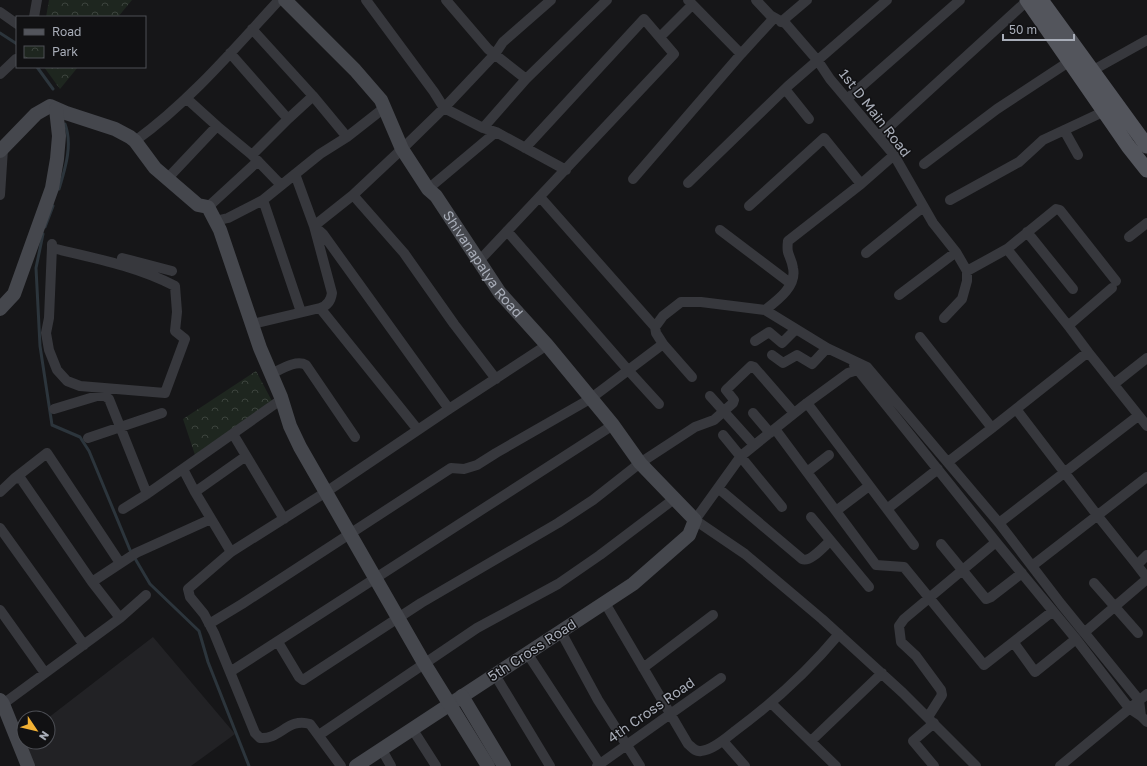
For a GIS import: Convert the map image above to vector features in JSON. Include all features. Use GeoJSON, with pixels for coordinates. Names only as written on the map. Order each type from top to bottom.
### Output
{"type":"FeatureCollection","features":[{"type":"Feature","properties":{"kind":"main road"},"geometry":{"type":"LineString","coordinates":[[1028,0],[1070,61],[1086,73],[1147,146]]}},
{"type":"Feature","properties":{"kind":"main road"},"geometry":{"type":"LineString","coordinates":[[1041,0],[1086,73],[1105,111],[1147,170]]}},
{"type":"Feature","properties":{"kind":"street"},"geometry":{"type":"LineString","coordinates":[[34,16],[37,0]]}},
{"type":"Feature","properties":{"kind":"street"},"geometry":{"type":"LineString","coordinates":[[135,141],[150,130],[186,98],[279,0]]}},
{"type":"Feature","properties":{"kind":"street","name":"Shivanapalya Road"},"geometry":{"type":"LineString","coordinates":[[285,0],[355,70],[381,100],[402,149],[428,189],[436,196],[500,293],[547,346],[613,425],[640,464],[695,520]]}},
{"type":"Feature","properties":{"kind":"street"},"geometry":{"type":"LineString","coordinates":[[366,0],[434,92],[444,108],[484,128],[496,132],[566,170]]}},
{"type":"Feature","properties":{"kind":"street"},"geometry":{"type":"LineString","coordinates":[[446,0],[488,49],[526,79]]}},
{"type":"Feature","properties":{"kind":"street"},"geometry":{"type":"LineString","coordinates":[[314,226],[353,195],[402,149],[444,108],[495,54],[503,42],[551,0]]}},
{"type":"Feature","properties":{"kind":"street"},"geometry":{"type":"LineString","coordinates":[[484,128],[526,79],[607,0]]}},
{"type":"Feature","properties":{"kind":"street","name":"1st D Main Road"},"geometry":{"type":"LineString","coordinates":[[756,0],[770,15],[786,24],[818,61],[830,79],[894,156],[923,207],[956,252],[967,271]]}},
{"type":"Feature","properties":{"kind":"street"},"geometry":{"type":"LineString","coordinates":[[633,179],[741,54],[778,20],[807,0]]}},
{"type":"Feature","properties":{"kind":"street"},"geometry":{"type":"LineString","coordinates":[[688,183],[785,89],[888,0]]}},
{"type":"Feature","properties":{"kind":"street"},"geometry":{"type":"LineString","coordinates":[[847,99],[960,0]]}},
{"type":"Feature","properties":{"kind":"street"},"geometry":{"type":"LineString","coordinates":[[878,136],[1028,0]]}},
{"type":"Feature","properties":{"kind":"street"},"geometry":{"type":"LineString","coordinates":[[660,37],[690,2],[741,54]]}},
{"type":"Feature","properties":{"kind":"street"},"geometry":{"type":"LineString","coordinates":[[0,12],[16,23]]}},
{"type":"Feature","properties":{"kind":"street"},"geometry":{"type":"LineString","coordinates":[[479,261],[674,54],[644,19],[525,148]]}},
{"type":"Feature","properties":{"kind":"street"},"geometry":{"type":"LineString","coordinates":[[252,29],[313,96],[347,137]]}},
{"type":"Feature","properties":{"kind":"street"},"geometry":{"type":"LineString","coordinates":[[1086,73],[1147,40]]}},
{"type":"Feature","properties":{"kind":"street"},"geometry":{"type":"LineString","coordinates":[[230,53],[288,119]]}},
{"type":"Feature","properties":{"kind":"street"},"geometry":{"type":"LineString","coordinates":[[0,74],[16,59]]}},
{"type":"Feature","properties":{"kind":"street"},"geometry":{"type":"LineString","coordinates":[[924,164],[997,109],[1070,61]]}},
{"type":"Feature","properties":{"kind":"street"},"geometry":{"type":"LineString","coordinates":[[785,89],[809,119]]}},
{"type":"Feature","properties":{"kind":"street"},"geometry":{"type":"LineString","coordinates":[[208,207],[255,158],[288,119],[313,96]]}},
{"type":"Feature","properties":{"kind":"street"},"geometry":{"type":"LineString","coordinates":[[186,98],[255,158],[281,184]]}},
{"type":"Feature","properties":{"kind":"street"},"geometry":{"type":"LineString","coordinates":[[0,195],[2,150],[36,114],[50,106],[66,113],[115,129],[130,137],[135,141],[155,168],[167,179],[198,206],[208,207]]}},
{"type":"Feature","properties":{"kind":"street"},"geometry":{"type":"LineString","coordinates":[[215,220],[228,218],[263,200],[320,154],[347,137],[384,108]]}},
{"type":"Feature","properties":{"kind":"street"},"geometry":{"type":"LineString","coordinates":[[0,310],[14,294],[38,240],[52,188],[57,159],[59,136],[56,109]]}},
{"type":"Feature","properties":{"kind":"street"},"geometry":{"type":"LineString","coordinates":[[950,200],[1019,162],[1044,140],[1105,111]]}},
{"type":"Feature","properties":{"kind":"street"},"geometry":{"type":"LineString","coordinates":[[167,179],[218,126]]}},
{"type":"Feature","properties":{"kind":"street"},"geometry":{"type":"LineString","coordinates":[[1064,130],[1078,155]]}},
{"type":"Feature","properties":{"kind":"street"},"geometry":{"type":"LineString","coordinates":[[428,189],[496,132]]}},
{"type":"Feature","properties":{"kind":"street"},"geometry":{"type":"LineString","coordinates":[[749,206],[824,138],[861,184]]}},
{"type":"Feature","properties":{"kind":"street"},"geometry":{"type":"LineString","coordinates":[[766,310],[786,293],[794,275],[793,267],[786,250],[788,241],[894,156]]}},
{"type":"Feature","properties":{"kind":"street"},"geometry":{"type":"LineString","coordinates":[[253,324],[324,307],[331,298],[332,293],[314,226],[295,174]]}},
{"type":"Feature","properties":{"kind":"street"},"geometry":{"type":"LineString","coordinates":[[353,195],[404,253],[454,324],[496,379]]}},
{"type":"Feature","properties":{"kind":"street"},"geometry":{"type":"LineString","coordinates":[[540,197],[655,327],[656,333],[663,344],[692,377]]}},
{"type":"Feature","properties":{"kind":"street"},"geometry":{"type":"LineString","coordinates":[[263,200],[301,312]]}},
{"type":"Feature","properties":{"kind":"street"},"geometry":{"type":"LineString","coordinates":[[208,207],[220,230],[260,348],[282,399],[290,426],[300,447],[424,662],[456,700],[504,766]]}},
{"type":"Feature","properties":{"kind":"street"},"geometry":{"type":"LineString","coordinates":[[866,253],[923,207]]}},
{"type":"Feature","properties":{"kind":"street"},"geometry":{"type":"LineString","coordinates":[[944,318],[962,299],[967,281],[967,271],[1007,249],[1056,209],[1060,210],[1114,284],[1070,324],[1070,328]]}},
{"type":"Feature","properties":{"kind":"street"},"geometry":{"type":"LineString","coordinates":[[1130,237],[1147,223]]}},
{"type":"Feature","properties":{"kind":"street"},"geometry":{"type":"LineString","coordinates":[[314,226],[323,234],[449,409]]}},
{"type":"Feature","properties":{"kind":"street"},"geometry":{"type":"LineString","coordinates":[[720,230],[790,283]]}},
{"type":"Feature","properties":{"kind":"street"},"geometry":{"type":"LineString","coordinates":[[507,231],[659,404]]}},
{"type":"Feature","properties":{"kind":"street"},"geometry":{"type":"LineString","coordinates":[[1027,232],[1073,290]]}},
{"type":"Feature","properties":{"kind":"street"},"geometry":{"type":"LineString","coordinates":[[38,240],[52,246],[172,271]]}},
{"type":"Feature","properties":{"kind":"street"},"geometry":{"type":"LineString","coordinates":[[52,246],[49,318],[46,333],[49,350],[57,370],[67,381],[80,386],[165,393],[185,339],[175,331],[177,312],[175,286],[133,264]]}},
{"type":"Feature","properties":{"kind":"street"},"geometry":{"type":"LineString","coordinates":[[1007,249],[1147,426]]}},
{"type":"Feature","properties":{"kind":"street"},"geometry":{"type":"LineString","coordinates":[[900,295],[956,252]]}},
{"type":"Feature","properties":{"kind":"street"},"geometry":{"type":"LineString","coordinates":[[655,327],[663,316],[681,302],[701,302],[766,310],[827,348],[850,359],[862,369],[948,462],[999,523],[1085,632],[1143,697],[1144,719]]}},
{"type":"Feature","properties":{"kind":"street"},"geometry":{"type":"LineString","coordinates":[[320,308],[418,430]]}},
{"type":"Feature","properties":{"kind":"street"},"geometry":{"type":"LineString","coordinates":[[755,341],[769,332],[782,343],[796,329]]}},
{"type":"Feature","properties":{"kind":"street"},"geometry":{"type":"LineString","coordinates":[[920,337],[992,428]]}},
{"type":"Feature","properties":{"kind":"street"},"geometry":{"type":"LineString","coordinates":[[209,624],[451,468],[464,469],[477,465],[590,399],[663,344]]}},
{"type":"Feature","properties":{"kind":"street"},"geometry":{"type":"LineString","coordinates":[[341,766],[310,724],[304,722],[292,724],[268,739],[260,738],[255,733],[209,624],[204,614],[190,597],[188,589],[231,552],[326,492],[449,409],[547,346]]}},
{"type":"Feature","properties":{"kind":"street"},"geometry":{"type":"LineString","coordinates":[[772,355],[783,363],[797,355],[812,364],[827,348]]}},
{"type":"Feature","properties":{"kind":"street"},"geometry":{"type":"LineString","coordinates":[[948,462],[1088,352]]}},
{"type":"Feature","properties":{"kind":"street"},"geometry":{"type":"LineString","coordinates":[[1114,384],[1147,358]]}},
{"type":"Feature","properties":{"kind":"street"},"geometry":{"type":"LineString","coordinates":[[271,374],[297,363],[306,365],[355,437]]}},
{"type":"Feature","properties":{"kind":"street"},"geometry":{"type":"LineString","coordinates":[[278,642],[299,677],[303,680],[421,603],[558,523],[593,500],[640,464],[695,427],[714,420],[725,411],[734,400],[726,390],[751,366],[754,367],[794,413]]}},
{"type":"Feature","properties":{"kind":"street"},"geometry":{"type":"LineString","coordinates":[[862,369],[848,373],[807,402],[741,456],[695,520],[745,554],[838,634],[882,673],[976,766]]}},
{"type":"Feature","properties":{"kind":"street"},"geometry":{"type":"LineString","coordinates":[[862,369],[938,469],[1076,639],[1129,708],[1144,719]]}},
{"type":"Feature","properties":{"kind":"street"},"geometry":{"type":"LineString","coordinates":[[54,409],[97,396],[106,396],[109,399],[147,494]]}},
{"type":"Feature","properties":{"kind":"street"},"geometry":{"type":"LineString","coordinates":[[710,396],[754,445]]}},
{"type":"Feature","properties":{"kind":"street"},"geometry":{"type":"LineString","coordinates":[[123,509],[183,470],[282,399]]}},
{"type":"Feature","properties":{"kind":"street"},"geometry":{"type":"LineString","coordinates":[[807,402],[914,545]]}},
{"type":"Feature","properties":{"kind":"street"},"geometry":{"type":"LineString","coordinates":[[1016,409],[1097,515],[1137,564],[1147,579],[1085,632]]}},
{"type":"Feature","properties":{"kind":"street"},"geometry":{"type":"LineString","coordinates":[[88,438],[162,413]]}},
{"type":"Feature","properties":{"kind":"street"},"geometry":{"type":"LineString","coordinates":[[753,413],[772,431],[807,472],[876,565],[904,567],[984,666],[1053,611]]}},
{"type":"Feature","properties":{"kind":"street"},"geometry":{"type":"LineString","coordinates":[[999,523],[1138,416]]}},
{"type":"Feature","properties":{"kind":"street"},"geometry":{"type":"LineString","coordinates":[[230,672],[613,425]]}},
{"type":"Feature","properties":{"kind":"street"},"geometry":{"type":"LineString","coordinates":[[233,434],[284,519]]}},
{"type":"Feature","properties":{"kind":"street"},"geometry":{"type":"LineString","coordinates":[[723,435],[782,506]]}},
{"type":"Feature","properties":{"kind":"street"},"geometry":{"type":"LineString","coordinates":[[0,492],[47,453],[120,563]]}},
{"type":"Feature","properties":{"kind":"street"},"geometry":{"type":"LineString","coordinates":[[807,472],[829,455]]}},
{"type":"Feature","properties":{"kind":"street"},"geometry":{"type":"LineString","coordinates":[[195,492],[246,456]]}},
{"type":"Feature","properties":{"kind":"street"},"geometry":{"type":"LineString","coordinates":[[886,509],[938,469]]}},
{"type":"Feature","properties":{"kind":"street"},"geometry":{"type":"LineString","coordinates":[[183,470],[231,552]]}},
{"type":"Feature","properties":{"kind":"street"},"geometry":{"type":"LineString","coordinates":[[1032,566],[1147,477]]}},
{"type":"Feature","properties":{"kind":"street"},"geometry":{"type":"LineString","coordinates":[[15,478],[21,479],[92,582],[120,618]]}},
{"type":"Feature","properties":{"kind":"street"},"geometry":{"type":"LineString","coordinates":[[836,511],[869,486]]}},
{"type":"Feature","properties":{"kind":"street"},"geometry":{"type":"LineString","coordinates":[[718,488],[804,561],[809,559],[830,541]]}},
{"type":"Feature","properties":{"kind":"street"},"geometry":{"type":"LineString","coordinates":[[319,735],[424,662],[477,628],[558,584],[600,555],[674,499]]}},
{"type":"Feature","properties":{"kind":"street"},"geometry":{"type":"LineString","coordinates":[[811,518],[869,587]]}},
{"type":"Feature","properties":{"kind":"street"},"geometry":{"type":"LineString","coordinates":[[92,582],[133,555],[212,519]]}},
{"type":"Feature","properties":{"kind":"street","name":"5th Cross Road"},"geometry":{"type":"LineString","coordinates":[[356,766],[413,730],[456,700],[633,584],[689,535],[695,520]]}},
{"type":"Feature","properties":{"kind":"street"},"geometry":{"type":"LineString","coordinates":[[0,528],[84,645]]}},
{"type":"Feature","properties":{"kind":"street"},"geometry":{"type":"LineString","coordinates":[[934,766],[913,741],[931,720],[942,695],[941,690],[916,656],[901,642],[899,626],[904,618],[996,542]]}},
{"type":"Feature","properties":{"kind":"street"},"geometry":{"type":"LineString","coordinates":[[941,544],[988,599],[1022,573]]}},
{"type":"Feature","properties":{"kind":"street"},"geometry":{"type":"LineString","coordinates":[[1137,564],[1147,555]]}},
{"type":"Feature","properties":{"kind":"street"},"geometry":{"type":"LineString","coordinates":[[1094,582],[1138,633]]}},
{"type":"Feature","properties":{"kind":"street"},"geometry":{"type":"LineString","coordinates":[[28,766],[1,702],[84,645],[120,618],[146,595]]}},
{"type":"Feature","properties":{"kind":"street"},"geometry":{"type":"LineString","coordinates":[[605,602],[688,744],[695,750],[702,751],[723,741],[771,703],[824,651],[838,634]]}},
{"type":"Feature","properties":{"kind":"street"},"geometry":{"type":"LineString","coordinates":[[0,610],[45,673]]}},
{"type":"Feature","properties":{"kind":"street"},"geometry":{"type":"LineString","coordinates":[[643,668],[713,615]]}},
{"type":"Feature","properties":{"kind":"street"},"geometry":{"type":"LineString","coordinates":[[561,632],[598,700],[640,766]]}},
{"type":"Feature","properties":{"kind":"street"},"geometry":{"type":"LineString","coordinates":[[1014,643],[1035,672],[1076,639]]}},
{"type":"Feature","properties":{"kind":"street"},"geometry":{"type":"LineString","coordinates":[[527,653],[599,765]]}},
{"type":"Feature","properties":{"kind":"street"},"geometry":{"type":"LineString","coordinates":[[811,741],[882,673]]}},
{"type":"Feature","properties":{"kind":"street"},"geometry":{"type":"LineString","coordinates":[[495,675],[550,766]]}},
{"type":"Feature","properties":{"kind":"street","name":"4th Cross Road"},"geometry":{"type":"LineString","coordinates":[[599,765],[626,744],[721,678]]}},
{"type":"Feature","properties":{"kind":"street"},"geometry":{"type":"LineString","coordinates":[[1060,766],[1143,697]]}},
{"type":"Feature","properties":{"kind":"street"},"geometry":{"type":"LineString","coordinates":[[456,700],[488,766]]}},
{"type":"Feature","properties":{"kind":"street"},"geometry":{"type":"LineString","coordinates":[[771,703],[836,766]]}},
{"type":"Feature","properties":{"kind":"street"},"geometry":{"type":"LineString","coordinates":[[413,730],[436,766]]}},
{"type":"Feature","properties":{"kind":"street"},"geometry":{"type":"LineString","coordinates":[[723,741],[745,766]]}},
{"type":"Feature","properties":{"kind":"street"},"geometry":{"type":"LineString","coordinates":[[382,750],[392,766]]}},
{"type":"Feature","properties":{"kind":"shaded area"},"geometry":{"type":"Polygon","coordinates":[[[153,637],[235,734],[191,766],[34,766],[28,750],[56,750],[56,712],[153,637]]]}},
{"type":"Feature","properties":{"kind":"green space"},"geometry":{"type":"Polygon","coordinates":[[[49,0],[132,0],[119,16],[46,16],[49,0]]]}},
{"type":"Feature","properties":{"kind":"green space"},"geometry":{"type":"Polygon","coordinates":[[[45,68],[77,68],[60,89],[45,68]]]}},
{"type":"Feature","properties":{"kind":"green space"},"geometry":{"type":"Polygon","coordinates":[[[256,371],[272,401],[195,455],[183,419],[256,371]]]}},
{"type":"Feature","properties":{"kind":"waterway"},"geometry":{"type":"LineString","coordinates":[[0,33],[16,43]]}},
{"type":"Feature","properties":{"kind":"waterway"},"geometry":{"type":"LineString","coordinates":[[38,68],[53,89]]}},
{"type":"Feature","properties":{"kind":"waterway"},"geometry":{"type":"LineString","coordinates":[[59,189],[66,165],[68,149],[65,124]]}},
{"type":"Feature","properties":{"kind":"waterway"},"geometry":{"type":"LineString","coordinates":[[45,227],[53,206]]}},
{"type":"Feature","properties":{"kind":"waterway"},"geometry":{"type":"LineString","coordinates":[[43,234],[36,268],[40,346],[52,425],[80,437],[89,451],[130,550],[150,584],[199,631],[208,662],[249,766]]}}]}
